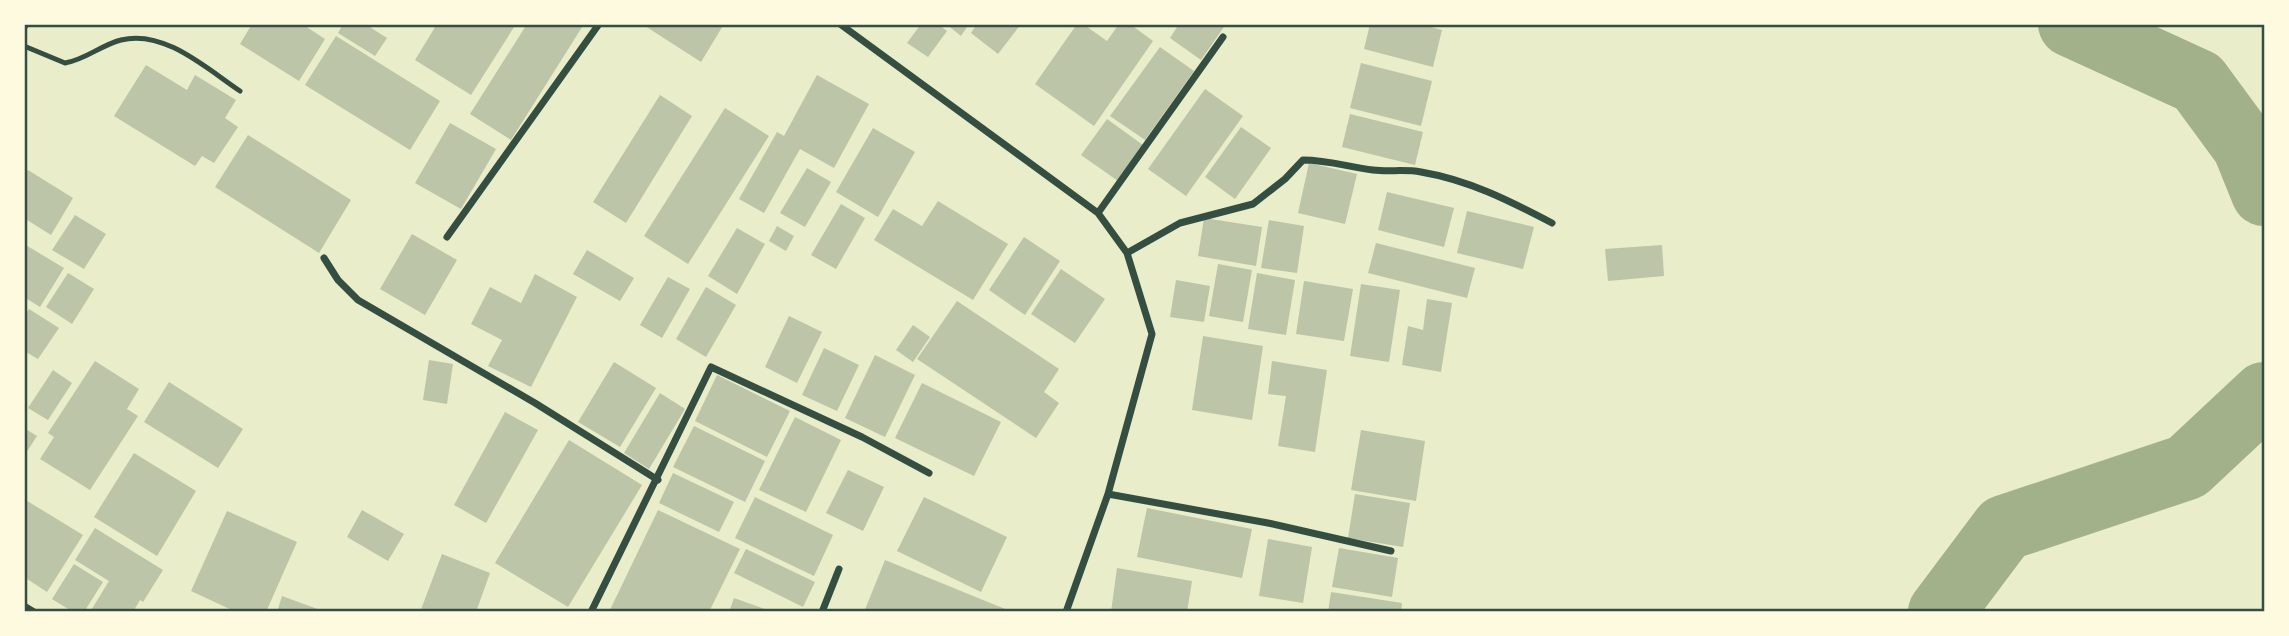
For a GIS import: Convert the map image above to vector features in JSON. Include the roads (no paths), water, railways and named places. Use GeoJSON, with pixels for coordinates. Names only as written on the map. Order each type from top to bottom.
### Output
{"type":"FeatureCollection","features":[{"type":"Feature","properties":{"kind":"street"},"geometry":{"type":"LineString","coordinates":[[447,237],[599,24]]}},
{"type":"Feature","properties":{"kind":"street"},"geometry":{"type":"LineString","coordinates":[[840,24],[1098,213],[1126,253],[1152,334],[1108,494],[1066,611]]}},
{"type":"Feature","properties":{"kind":"street"},"geometry":{"type":"LineString","coordinates":[[1098,213],[1223,37]]}},
{"type":"Feature","properties":{"kind":"street"},"geometry":{"type":"LineString","coordinates":[[1126,253],[1180,223],[1253,204],[1285,179],[1303,160],[1328,161],[1376,171],[1419,171],[1450,178],[1505,198],[1552,223]]}},
{"type":"Feature","properties":{"kind":"street"},"geometry":{"type":"LineString","coordinates":[[324,258],[338,280],[358,300],[535,403],[658,480]]}},
{"type":"Feature","properties":{"kind":"street"},"geometry":{"type":"LineString","coordinates":[[591,611],[658,480],[711,367],[862,437],[929,473]]}},
{"type":"Feature","properties":{"kind":"street"},"geometry":{"type":"LineString","coordinates":[[1108,494],[1268,523],[1391,551]]}},
{"type":"Feature","properties":{"kind":"street"},"geometry":{"type":"LineString","coordinates":[[822,611],[839,569]]}},
{"type":"Feature","properties":{"kind":"street"},"geometry":{"type":"LineString","coordinates":[[24,606],[34,611]]}},
{"type":"Feature","properties":{"kind":"lane"},"geometry":{"type":"LineString","coordinates":[[24,46],[65,63],[119,41],[135,38],[152,40],[167,45],[240,91]]}},
{"type":"Feature","properties":{"kind":"waterway"},"geometry":{"type":"LineString","coordinates":[[2071,24],[2198,82],[2245,146],[2264,193]]}},
{"type":"Feature","properties":{"kind":"waterway"},"geometry":{"type":"LineString","coordinates":[[1941,612],[2004,528],[2187,467],[2264,395]]}}]}
